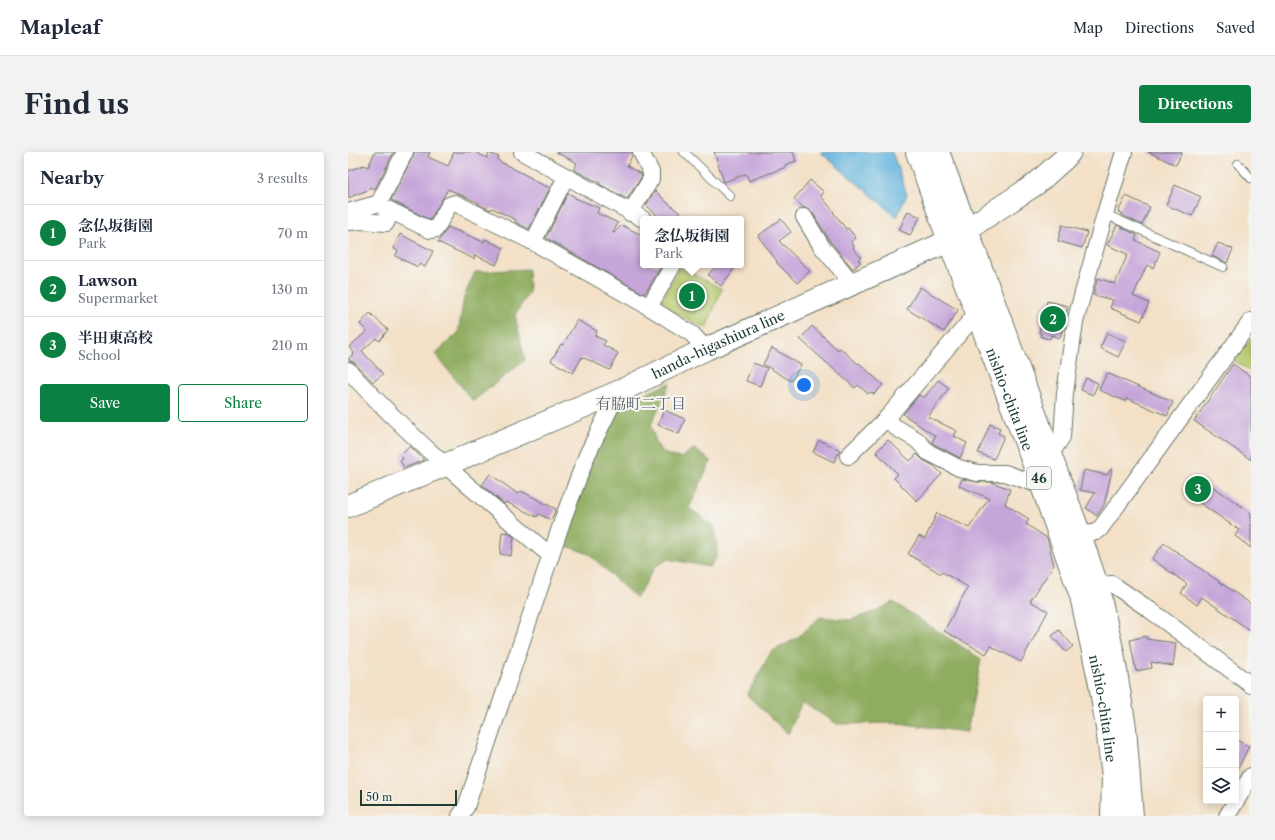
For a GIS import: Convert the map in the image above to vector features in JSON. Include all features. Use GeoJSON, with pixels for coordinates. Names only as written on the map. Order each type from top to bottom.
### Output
{"type":"FeatureCollection","features":[{"type":"Feature","properties":{"kind":"main road","name":"nishio-chita line"},"geometry":{"type":"LineString","coordinates":[[917,152],[949,241],[1042,486],[1081,596],[1099,676],[1107,728],[1113,776],[1112,816]]}},
{"type":"Feature","properties":{"kind":"main road","name":"nishio-chita line"},"geometry":{"type":"LineString","coordinates":[[938,152],[1080,535],[1097,585],[1113,653],[1125,728],[1132,816]]}},
{"type":"Feature","properties":{"kind":"main road","name":"handa-higashiura line"},"geometry":{"type":"LineString","coordinates":[[348,506],[618,392],[706,349],[949,241],[1036,184],[1070,152]]}},
{"type":"Feature","properties":{"kind":"street"},"geometry":{"type":"LineString","coordinates":[[348,222],[362,221],[386,223],[386,207],[405,152]]}},
{"type":"Feature","properties":{"kind":"street"},"geometry":{"type":"LineString","coordinates":[[522,152],[636,216],[650,179],[651,172],[641,152]]}},
{"type":"Feature","properties":{"kind":"street"},"geometry":{"type":"LineString","coordinates":[[1050,455],[1062,437],[1065,393],[1075,322],[1124,152]]}},
{"type":"Feature","properties":{"kind":"street"},"geometry":{"type":"LineString","coordinates":[[533,242],[566,177]]}},
{"type":"Feature","properties":{"kind":"street"},"geometry":{"type":"LineString","coordinates":[[348,212],[386,207],[430,230],[436,228],[449,204],[455,203],[533,242],[649,307],[692,334],[706,349]]}},
{"type":"Feature","properties":{"kind":"street"},"geometry":{"type":"LineString","coordinates":[[804,217],[822,247],[853,284]]}},
{"type":"Feature","properties":{"kind":"street"},"geometry":{"type":"LineString","coordinates":[[649,307],[671,268]]}},
{"type":"Feature","properties":{"kind":"street"},"geometry":{"type":"LineString","coordinates":[[848,456],[886,419],[977,313]]}},
{"type":"Feature","properties":{"kind":"street"},"geometry":{"type":"LineString","coordinates":[[1080,535],[1096,532],[1100,529],[1251,321]]}},
{"type":"Feature","properties":{"kind":"street"},"geometry":{"type":"LineString","coordinates":[[348,370],[373,398],[444,465],[551,556]]}},
{"type":"Feature","properties":{"kind":"street"},"geometry":{"type":"LineString","coordinates":[[460,816],[466,807],[551,556],[587,455],[618,392]]}},
{"type":"Feature","properties":{"kind":"street"},"geometry":{"type":"LineString","coordinates":[[886,419],[895,427],[917,440],[928,452],[958,468],[977,473],[1005,474],[1042,486]]}},
{"type":"Feature","properties":{"kind":"street"},"geometry":{"type":"LineString","coordinates":[[1097,585],[1112,584],[1150,610],[1251,685]]}},
{"type":"Feature","properties":{"kind":"street"},"geometry":{"type":"LineString","coordinates":[[1227,816],[1251,776]]}},
{"type":"Feature","properties":{"kind":"lane"},"geometry":{"type":"LineString","coordinates":[[684,152],[730,196]]}},
{"type":"Feature","properties":{"kind":"lane"},"geometry":{"type":"LineString","coordinates":[[1238,164],[1251,178]]}},
{"type":"Feature","properties":{"kind":"lane"},"geometry":{"type":"LineString","coordinates":[[1105,214],[1223,267]]}},
{"type":"Feature","properties":{"kind":"green space"},"geometry":{"type":"Polygon","coordinates":[[[678,268],[722,289],[706,328],[661,306],[661,302],[678,268]]]}},
{"type":"Feature","properties":{"kind":"green space"},"geometry":{"type":"Polygon","coordinates":[[[528,269],[529,292],[515,315],[525,360],[473,401],[435,354],[458,333],[464,297],[475,272],[528,269]]]}},
{"type":"Feature","properties":{"kind":"green space"},"geometry":{"type":"Polygon","coordinates":[[[1251,338],[1251,372],[1235,361],[1251,338]]]}},
{"type":"Feature","properties":{"kind":"green space"},"geometry":{"type":"Polygon","coordinates":[[[670,383],[651,425],[659,448],[663,452],[673,457],[681,458],[694,449],[711,461],[689,508],[715,527],[717,557],[709,567],[668,559],[655,567],[636,598],[589,554],[561,544],[594,456],[622,404],[670,383]]]}},
{"type":"Feature","properties":{"kind":"green space"},"geometry":{"type":"Polygon","coordinates":[[[893,602],[981,659],[967,732],[896,723],[837,724],[802,702],[788,734],[747,695],[771,652],[797,638],[820,617],[850,620],[873,612],[893,602]]]}},
{"type":"Feature","properties":{"kind":"water"},"geometry":{"type":"Polygon","coordinates":[[[820,152],[892,152],[907,194],[897,217],[820,152]]]}},
{"type":"Feature","properties":{"kind":"building"},"geometry":{"type":"Polygon","coordinates":[[[375,152],[394,152],[375,189],[370,187],[368,190],[348,198],[348,171],[364,165],[368,167],[375,152]]]}},
{"type":"Feature","properties":{"kind":"building"},"geometry":{"type":"Polygon","coordinates":[[[414,152],[430,152],[428,157],[448,166],[454,152],[475,152],[487,158],[489,153],[499,157],[497,160],[533,179],[532,180],[550,188],[529,229],[515,222],[516,220],[492,208],[491,210],[448,189],[430,220],[391,200],[414,152]]]}},
{"type":"Feature","properties":{"kind":"building"},"geometry":{"type":"Polygon","coordinates":[[[556,152],[632,152],[632,156],[627,166],[642,176],[627,199],[574,170],[577,163],[556,152]]]}},
{"type":"Feature","properties":{"kind":"building"},"geometry":{"type":"Polygon","coordinates":[[[714,152],[793,152],[796,161],[785,165],[786,167],[749,181],[746,174],[724,182],[714,152]]]}},
{"type":"Feature","properties":{"kind":"building"},"geometry":{"type":"Polygon","coordinates":[[[1148,152],[1182,152],[1176,165],[1148,152]]]}},
{"type":"Feature","properties":{"kind":"building"},"geometry":{"type":"Polygon","coordinates":[[[810,180],[824,192],[821,196],[846,229],[848,228],[856,238],[851,242],[854,246],[853,248],[861,257],[858,260],[861,262],[853,269],[830,241],[812,212],[809,209],[804,208],[794,199],[810,180]]]}},
{"type":"Feature","properties":{"kind":"building"},"geometry":{"type":"Polygon","coordinates":[[[1175,185],[1201,197],[1192,216],[1166,205],[1175,185]]]}},
{"type":"Feature","properties":{"kind":"building"},"geometry":{"type":"Polygon","coordinates":[[[655,191],[683,216],[658,216],[646,205],[655,191]]]}},
{"type":"Feature","properties":{"kind":"building"},"geometry":{"type":"Polygon","coordinates":[[[568,193],[575,198],[599,208],[597,213],[618,223],[613,233],[622,225],[640,234],[640,268],[660,268],[644,294],[546,238],[568,193]]]}},
{"type":"Feature","properties":{"kind":"building"},"geometry":{"type":"Polygon","coordinates":[[[1126,196],[1150,207],[1142,225],[1118,212],[1126,196]]]}},
{"type":"Feature","properties":{"kind":"building"},"geometry":{"type":"Polygon","coordinates":[[[908,211],[920,217],[910,235],[899,230],[908,211]]]}},
{"type":"Feature","properties":{"kind":"building"},"geometry":{"type":"Polygon","coordinates":[[[781,219],[791,232],[779,241],[810,271],[797,283],[776,262],[777,261],[758,236],[781,219]]]}},
{"type":"Feature","properties":{"kind":"building"},"geometry":{"type":"Polygon","coordinates":[[[1062,225],[1087,232],[1082,248],[1058,241],[1062,225]]]}},
{"type":"Feature","properties":{"kind":"building"},"geometry":{"type":"Polygon","coordinates":[[[1117,225],[1137,235],[1135,240],[1160,252],[1153,268],[1147,265],[1133,296],[1149,303],[1141,321],[1110,308],[1113,300],[1093,295],[1098,278],[1115,284],[1127,256],[1127,254],[1107,245],[1117,225]]]}},
{"type":"Feature","properties":{"kind":"building"},"geometry":{"type":"Polygon","coordinates":[[[448,227],[484,242],[485,239],[504,248],[496,265],[475,255],[474,259],[438,242],[448,227]]]}},
{"type":"Feature","properties":{"kind":"building"},"geometry":{"type":"Polygon","coordinates":[[[400,234],[433,251],[425,267],[419,264],[418,267],[395,256],[398,251],[394,249],[394,247],[400,234]]]}},
{"type":"Feature","properties":{"kind":"building"},"geometry":{"type":"Polygon","coordinates":[[[1218,243],[1233,249],[1227,263],[1212,256],[1218,243]]]}},
{"type":"Feature","properties":{"kind":"building"},"geometry":{"type":"Polygon","coordinates":[[[714,268],[735,268],[721,286],[708,275],[714,268]]]}},
{"type":"Feature","properties":{"kind":"building"},"geometry":{"type":"Polygon","coordinates":[[[920,287],[958,310],[944,332],[907,309],[920,287]]]}},
{"type":"Feature","properties":{"kind":"building"},"geometry":{"type":"Polygon","coordinates":[[[1047,301],[1068,306],[1060,338],[1051,335],[1050,339],[1041,337],[1041,333],[1039,333],[1047,301]]]}},
{"type":"Feature","properties":{"kind":"building"},"geometry":{"type":"Polygon","coordinates":[[[370,313],[388,330],[379,341],[376,338],[362,351],[383,374],[373,382],[355,363],[348,359],[354,353],[349,347],[367,331],[360,324],[370,313]]]}},
{"type":"Feature","properties":{"kind":"building"},"geometry":{"type":"Polygon","coordinates":[[[577,320],[597,331],[595,336],[606,341],[603,345],[618,353],[610,370],[582,357],[573,373],[551,361],[561,344],[563,345],[577,320]]]}},
{"type":"Feature","properties":{"kind":"building"},"geometry":{"type":"Polygon","coordinates":[[[812,326],[838,350],[840,348],[883,385],[874,394],[870,392],[868,394],[858,385],[855,388],[800,339],[812,326]]]}},
{"type":"Feature","properties":{"kind":"building"},"geometry":{"type":"Polygon","coordinates":[[[1107,333],[1126,341],[1118,357],[1100,348],[1107,333]]]}},
{"type":"Feature","properties":{"kind":"building"},"geometry":{"type":"Polygon","coordinates":[[[772,348],[801,365],[791,381],[763,364],[772,348]]]}},
{"type":"Feature","properties":{"kind":"building"},"geometry":{"type":"Polygon","coordinates":[[[753,363],[767,368],[760,386],[746,381],[753,363]]]}},
{"type":"Feature","properties":{"kind":"building"},"geometry":{"type":"Polygon","coordinates":[[[1233,364],[1251,377],[1251,460],[1194,421],[1233,364]]]}},
{"type":"Feature","properties":{"kind":"building"},"geometry":{"type":"Polygon","coordinates":[[[1107,373],[1173,402],[1167,416],[1127,398],[1125,401],[1099,390],[1107,373]]]}},
{"type":"Feature","properties":{"kind":"building"},"geometry":{"type":"Polygon","coordinates":[[[1086,378],[1098,383],[1093,395],[1081,390],[1086,378]]]}},
{"type":"Feature","properties":{"kind":"building"},"geometry":{"type":"Polygon","coordinates":[[[938,380],[949,388],[928,417],[957,431],[954,436],[967,443],[960,458],[932,443],[935,436],[903,414],[919,395],[924,398],[938,380]]]}},
{"type":"Feature","properties":{"kind":"building"},"geometry":{"type":"Polygon","coordinates":[[[664,410],[685,419],[679,434],[658,425],[664,410]]]}},
{"type":"Feature","properties":{"kind":"building"},"geometry":{"type":"Polygon","coordinates":[[[990,424],[1000,428],[998,433],[1004,436],[994,459],[978,453],[990,424]]]}},
{"type":"Feature","properties":{"kind":"building"},"geometry":{"type":"Polygon","coordinates":[[[819,440],[840,450],[834,462],[813,452],[819,440]]]}},
{"type":"Feature","properties":{"kind":"building"},"geometry":{"type":"Polygon","coordinates":[[[888,440],[910,461],[917,454],[923,460],[934,466],[942,474],[917,501],[894,478],[898,474],[876,452],[888,440]]]}},
{"type":"Feature","properties":{"kind":"building"},"geometry":{"type":"Polygon","coordinates":[[[410,446],[424,460],[404,468],[400,460],[403,459],[401,455],[410,446]]]}},
{"type":"Feature","properties":{"kind":"building"},"geometry":{"type":"Polygon","coordinates":[[[1111,469],[1104,505],[1097,516],[1086,508],[1095,493],[1080,490],[1084,470],[1107,475],[1111,469]]]}},
{"type":"Feature","properties":{"kind":"building"},"geometry":{"type":"Polygon","coordinates":[[[490,474],[518,494],[521,491],[556,509],[551,520],[539,514],[537,517],[506,502],[504,504],[482,485],[490,474]]]}},
{"type":"Feature","properties":{"kind":"building"},"geometry":{"type":"Polygon","coordinates":[[[962,479],[977,482],[991,482],[1010,489],[1005,504],[1029,519],[1026,524],[1047,538],[1054,565],[1030,601],[1048,611],[1021,662],[991,646],[986,654],[944,631],[968,587],[942,572],[941,574],[908,554],[919,536],[925,539],[937,513],[969,528],[989,498],[959,486],[962,479]]]}},
{"type":"Feature","properties":{"kind":"building"},"geometry":{"type":"Polygon","coordinates":[[[1212,486],[1251,513],[1251,548],[1235,536],[1239,530],[1200,503],[1212,486]]]}},
{"type":"Feature","properties":{"kind":"building"},"geometry":{"type":"Polygon","coordinates":[[[502,532],[509,533],[514,537],[511,556],[500,554],[502,532]]]}},
{"type":"Feature","properties":{"kind":"building"},"geometry":{"type":"Polygon","coordinates":[[[1164,543],[1251,604],[1251,631],[1202,597],[1197,605],[1181,593],[1187,584],[1152,559],[1164,543]]]}},
{"type":"Feature","properties":{"kind":"building"},"geometry":{"type":"Polygon","coordinates":[[[1059,630],[1073,646],[1066,652],[1052,636],[1059,630]]]}},
{"type":"Feature","properties":{"kind":"building"},"geometry":{"type":"Polygon","coordinates":[[[1146,636],[1146,639],[1176,643],[1173,666],[1151,662],[1152,668],[1136,671],[1130,640],[1146,636]]]}},
{"type":"Feature","properties":{"kind":"building"},"geometry":{"type":"Polygon","coordinates":[[[1239,741],[1249,746],[1239,767],[1239,741]]]}},
{"type":"Feature","properties":{"kind":"place","name":"念仏坂街園"},"geometry":{"type":"Point","coordinates":[692,296]}},
{"type":"Feature","properties":{"kind":"place","name":"Lawson"},"geometry":{"type":"Point","coordinates":[1053,319]}},
{"type":"Feature","properties":{"kind":"place","name":"半田東高校"},"geometry":{"type":"Point","coordinates":[1198,489]}},
{"type":"Feature","properties":{"kind":"district","name":"有脇町二丁目"},"geometry":{"type":"Point","coordinates":[641,403]}}]}
